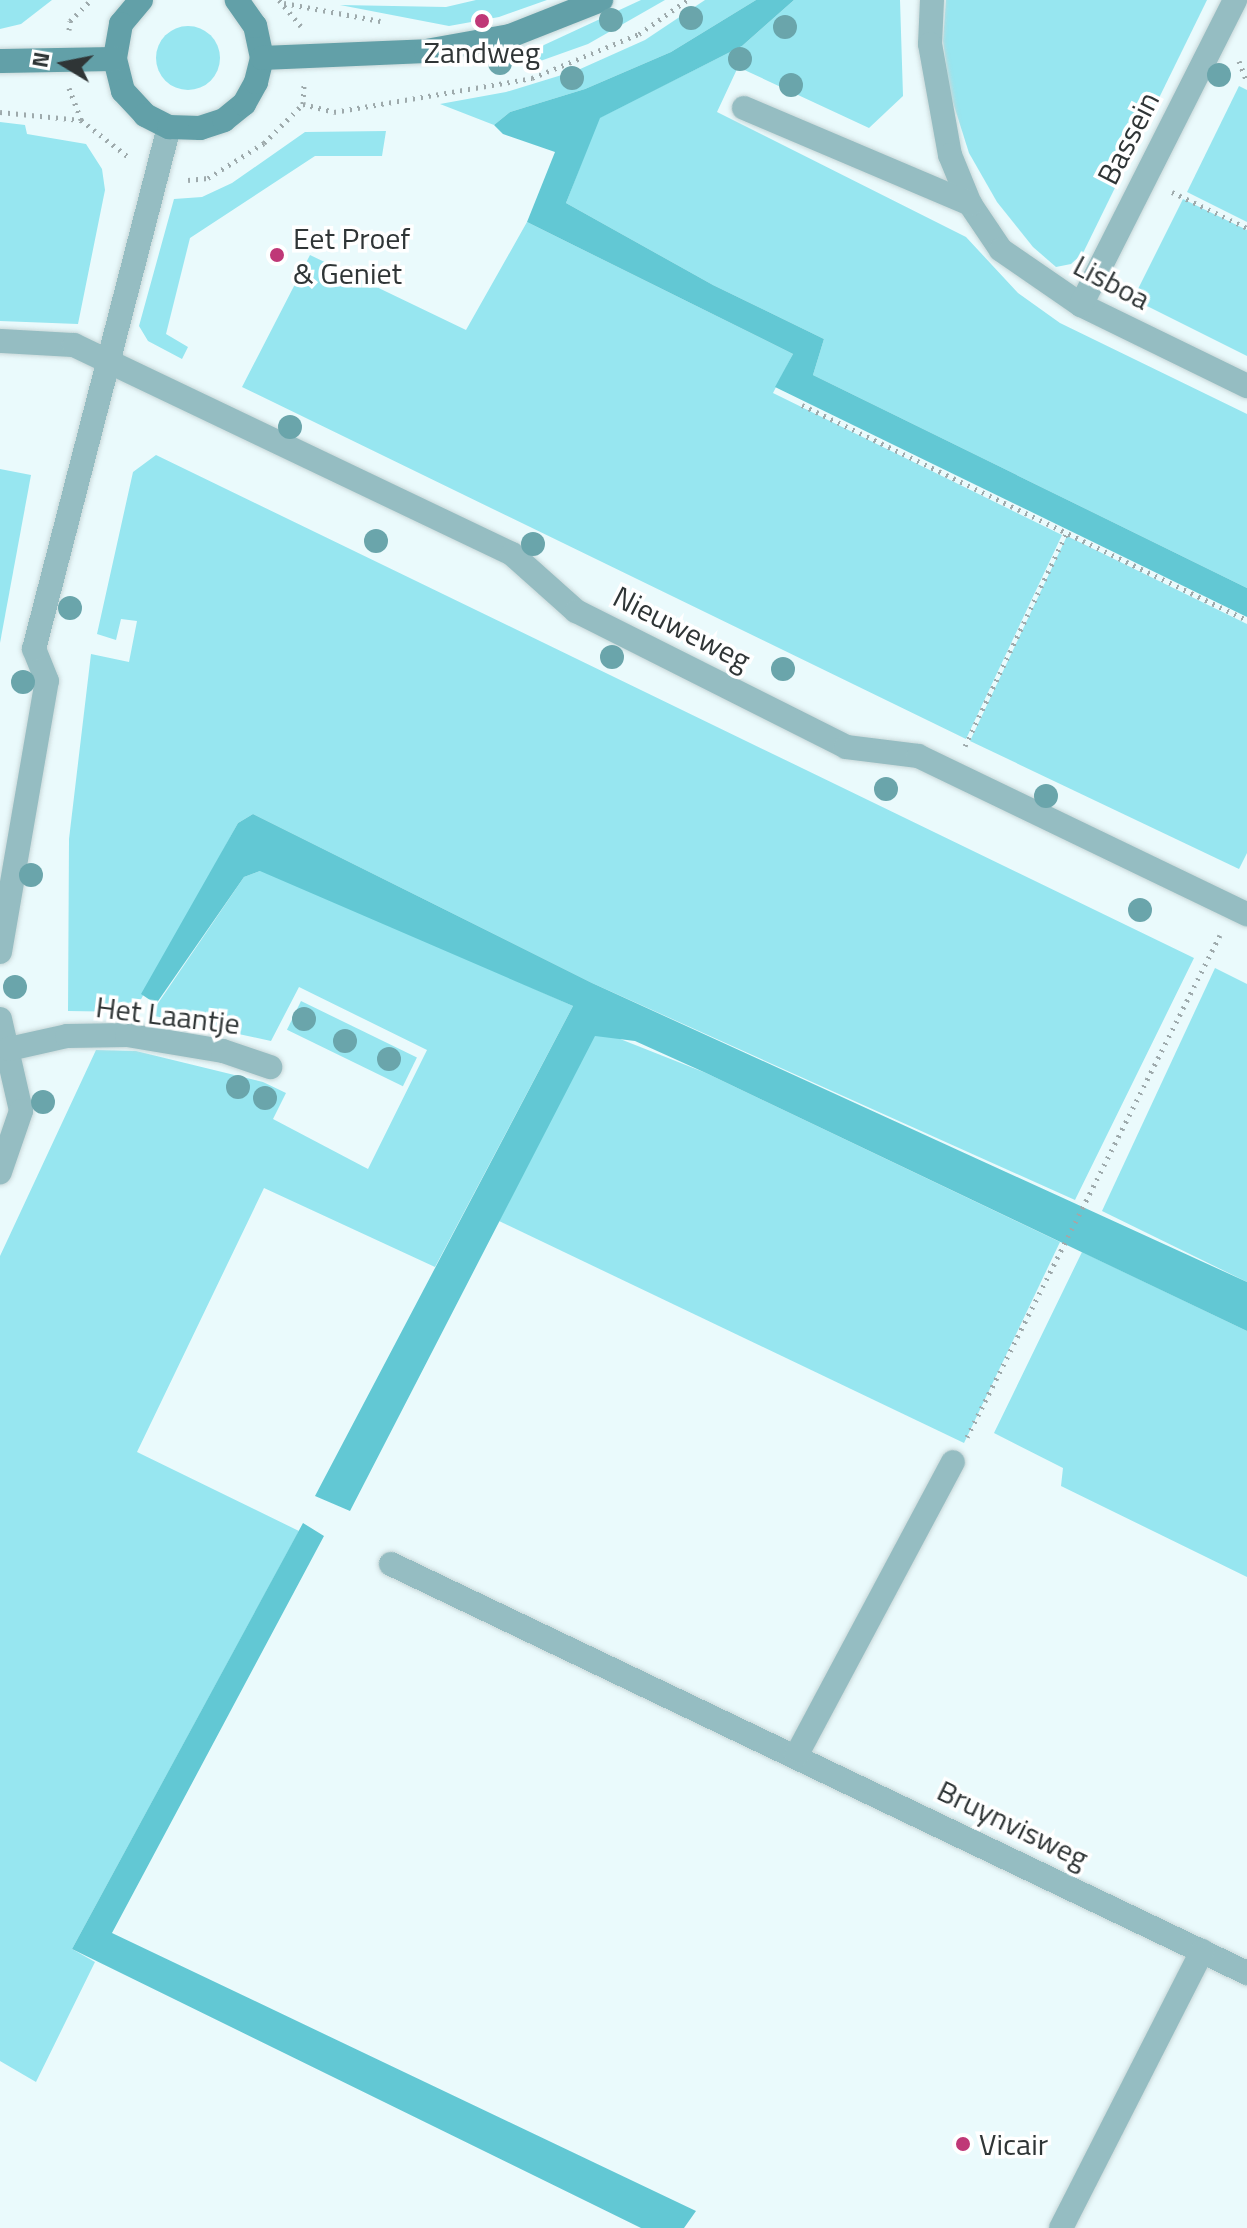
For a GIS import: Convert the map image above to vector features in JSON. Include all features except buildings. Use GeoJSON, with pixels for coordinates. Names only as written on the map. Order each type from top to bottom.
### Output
{"type":"FeatureCollection","features":[{"type":"Feature","properties":{"kind":"main road"},"geometry":{"type":"LineString","coordinates":[[141,0],[121,24],[115,59],[123,91],[145,115],[169,127],[200,128],[224,120],[244,104],[262,58],[255,26],[237,0]]}},
{"type":"Feature","properties":{"kind":"main road"},"geometry":{"type":"LineString","coordinates":[[262,58],[426,51],[510,36],[601,0]]}},
{"type":"Feature","properties":{"kind":"main road"},"geometry":{"type":"LineString","coordinates":[[0,61],[115,59]]}},
{"type":"Feature","properties":{"kind":"street","name":"Lisboa"},"geometry":{"type":"LineString","coordinates":[[932,0],[930,44],[950,155],[970,204],[1001,250],[1081,305],[1247,386]]}},
{"type":"Feature","properties":{"kind":"street","name":"Bassein"},"geometry":{"type":"LineString","coordinates":[[1081,305],[1235,0]]}},
{"type":"Feature","properties":{"kind":"street"},"geometry":{"type":"LineString","coordinates":[[744,108],[970,204]]}},
{"type":"Feature","properties":{"kind":"street"},"geometry":{"type":"LineString","coordinates":[[0,952],[47,681],[34,649],[105,362],[169,127]]}},
{"type":"Feature","properties":{"kind":"street","name":"Nieuweweg"},"geometry":{"type":"LineString","coordinates":[[0,341],[74,345],[512,554],[576,611],[846,747],[918,756],[1240,911]]}},
{"type":"Feature","properties":{"kind":"street"},"geometry":{"type":"LineString","coordinates":[[0,1019],[21,1111],[0,1172]]}},
{"type":"Feature","properties":{"kind":"street","name":"Het Laantje"},"geometry":{"type":"LineString","coordinates":[[9,1049],[67,1036],[127,1035],[223,1051],[270,1067]]}},
{"type":"Feature","properties":{"kind":"street"},"geometry":{"type":"LineString","coordinates":[[796,1756],[953,1462]]}},
{"type":"Feature","properties":{"kind":"street","name":"Bruynvisweg"},"geometry":{"type":"LineString","coordinates":[[391,1564],[1247,1973]]}},
{"type":"Feature","properties":{"kind":"street"},"geometry":{"type":"LineString","coordinates":[[1061,2228],[1202,1951]]}},
{"type":"Feature","properties":{"kind":"path"},"geometry":{"type":"LineString","coordinates":[[70,92],[81,120],[142,169],[185,180],[208,178],[264,143],[303,104],[334,112],[532,78],[639,34],[687,0]]}},
{"type":"Feature","properties":{"kind":"path"},"geometry":{"type":"LineString","coordinates":[[0,112],[81,120]]}},
{"type":"Feature","properties":{"kind":"path"},"geometry":{"type":"LineString","coordinates":[[1144,178],[1247,228]]}},
{"type":"Feature","properties":{"kind":"path"},"geometry":{"type":"LineString","coordinates":[[802,405],[1247,620]]}},
{"type":"Feature","properties":{"kind":"path"},"geometry":{"type":"LineString","coordinates":[[952,772],[1066,534]]}},
{"type":"Feature","properties":{"kind":"path"},"geometry":{"type":"LineString","coordinates":[[953,1462],[1240,911]]}},
{"type":"Feature","properties":{"kind":"shaded area"},"geometry":{"type":"Polygon","coordinates":[[[0,0],[52,0],[21,24],[0,29],[0,0]]]}},
{"type":"Feature","properties":{"kind":"shaded area"},"geometry":{"type":"Polygon","coordinates":[[[476,0],[547,0],[499,17],[449,26],[340,5],[446,7],[476,0]]]}},
{"type":"Feature","properties":{"kind":"shaded area"},"geometry":{"type":"Polygon","coordinates":[[[641,0],[665,0],[588,44],[529,65],[528,56],[544,45],[641,0]]]}},
{"type":"Feature","properties":{"kind":"shaded area"},"geometry":{"type":"Polygon","coordinates":[[[705,0],[756,0],[671,52],[585,89],[510,112],[494,125],[440,104],[506,92],[578,70],[645,40],[705,0]]]}},
{"type":"Feature","properties":{"kind":"shaded area"},"geometry":{"type":"Polygon","coordinates":[[[756,0],[794,0],[742,46],[600,118],[566,203],[713,285],[824,339],[813,375],[1247,588],[1247,617],[775,387],[793,354],[527,222],[555,152],[503,134],[494,125],[510,112],[585,89],[671,52],[756,0]]]}},
{"type":"Feature","properties":{"kind":"shaded area"},"geometry":{"type":"Polygon","coordinates":[[[794,0],[900,0],[903,96],[869,128],[738,67],[717,112],[966,237],[1018,293],[1060,323],[1247,414],[1247,588],[813,375],[824,339],[713,285],[566,203],[599,118],[742,46],[794,0]]]}},
{"type":"Feature","properties":{"kind":"shaded area"},"geometry":{"type":"Polygon","coordinates":[[[946,0],[1207,0],[1083,253],[1071,264],[1056,267],[1033,247],[997,202],[969,153],[950,93],[943,41],[946,0]]]}},
{"type":"Feature","properties":{"kind":"shaded area"},"geometry":{"type":"Polygon","coordinates":[[[182,26],[194,26],[211,35],[218,46],[218,70],[211,81],[194,90],[182,90],[170,85],[161,76],[156,64],[156,52],[161,40],[170,31],[182,26]]]}},
{"type":"Feature","properties":{"kind":"shaded area"},"geometry":{"type":"Polygon","coordinates":[[[1239,86],[1247,90],[1247,222],[1187,192],[1239,86]]]}},
{"type":"Feature","properties":{"kind":"shaded area"},"geometry":{"type":"Polygon","coordinates":[[[0,122],[25,125],[27,134],[86,144],[102,169],[105,190],[78,324],[0,321],[0,122]]]}},
{"type":"Feature","properties":{"kind":"shaded area"},"geometry":{"type":"Polygon","coordinates":[[[386,131],[382,156],[315,156],[190,238],[166,334],[188,347],[182,359],[148,341],[139,326],[174,199],[202,197],[232,183],[305,132],[386,131]]]}},
{"type":"Feature","properties":{"kind":"shaded area"},"geometry":{"type":"Polygon","coordinates":[[[1183,199],[1247,230],[1247,356],[1133,299],[1183,199]]]}},
{"type":"Feature","properties":{"kind":"shaded area"},"geometry":{"type":"Polygon","coordinates":[[[527,222],[793,354],[773,393],[1062,535],[966,739],[242,387],[310,255],[466,330],[527,222]]]}},
{"type":"Feature","properties":{"kind":"shaded area"},"geometry":{"type":"Polygon","coordinates":[[[156,455],[1194,958],[1075,1200],[592,983],[253,814],[238,823],[134,1012],[68,1011],[69,839],[91,654],[129,662],[137,621],[121,619],[116,640],[97,634],[133,472],[156,455]]]}},
{"type":"Feature","properties":{"kind":"shaded area"},"geometry":{"type":"Polygon","coordinates":[[[0,469],[31,475],[0,643],[0,469]]]}},
{"type":"Feature","properties":{"kind":"shaded area"},"geometry":{"type":"Polygon","coordinates":[[[1067,536],[1247,624],[1247,853],[1239,869],[970,741],[1067,536]]]}},
{"type":"Feature","properties":{"kind":"shaded area"},"geometry":{"type":"Polygon","coordinates":[[[253,814],[592,983],[1247,1282],[1247,1331],[706,1073],[635,1041],[595,1036],[350,1511],[315,1496],[573,1006],[260,871],[244,877],[156,1004],[141,994],[238,823],[253,814]]]}},
{"type":"Feature","properties":{"kind":"shaded area"},"geometry":{"type":"Polygon","coordinates":[[[271,871],[573,1006],[435,1267],[264,1188],[137,1452],[299,1531],[72,1949],[95,1962],[36,2082],[0,2061],[0,1256],[96,1050],[136,1051],[263,1082],[286,1093],[273,1119],[368,1169],[427,1050],[299,987],[271,1041],[150,1015],[244,877],[271,871]]]}},
{"type":"Feature","properties":{"kind":"shaded area"},"geometry":{"type":"Polygon","coordinates":[[[1215,968],[1247,984],[1247,1282],[1102,1211],[1215,968]]]}},
{"type":"Feature","properties":{"kind":"shaded area"},"geometry":{"type":"Polygon","coordinates":[[[301,1001],[417,1058],[403,1086],[287,1030],[301,1001]]]}},
{"type":"Feature","properties":{"kind":"shaded area"},"geometry":{"type":"Polygon","coordinates":[[[610,1035],[706,1073],[1060,1242],[964,1443],[499,1221],[594,1036],[610,1035]]]}},
{"type":"Feature","properties":{"kind":"shaded area"},"geometry":{"type":"Polygon","coordinates":[[[1082,1252],[1247,1331],[1247,1577],[1061,1486],[1063,1468],[994,1433],[1082,1252]]]}},
{"type":"Feature","properties":{"kind":"shaded area"},"geometry":{"type":"Polygon","coordinates":[[[303,1523],[324,1536],[112,1933],[696,2211],[684,2228],[641,2228],[72,1949],[303,1523]]]}},
{"type":"Feature","properties":{"kind":"place","name":"Zandweg"},"geometry":{"type":"Point","coordinates":[482,21]}},
{"type":"Feature","properties":{"kind":"place","name":"Eet Proef & Geniet"},"geometry":{"type":"Point","coordinates":[277,255]}},
{"type":"Feature","properties":{"kind":"place","name":"Vicair"},"geometry":{"type":"Point","coordinates":[963,2144]}}]}
